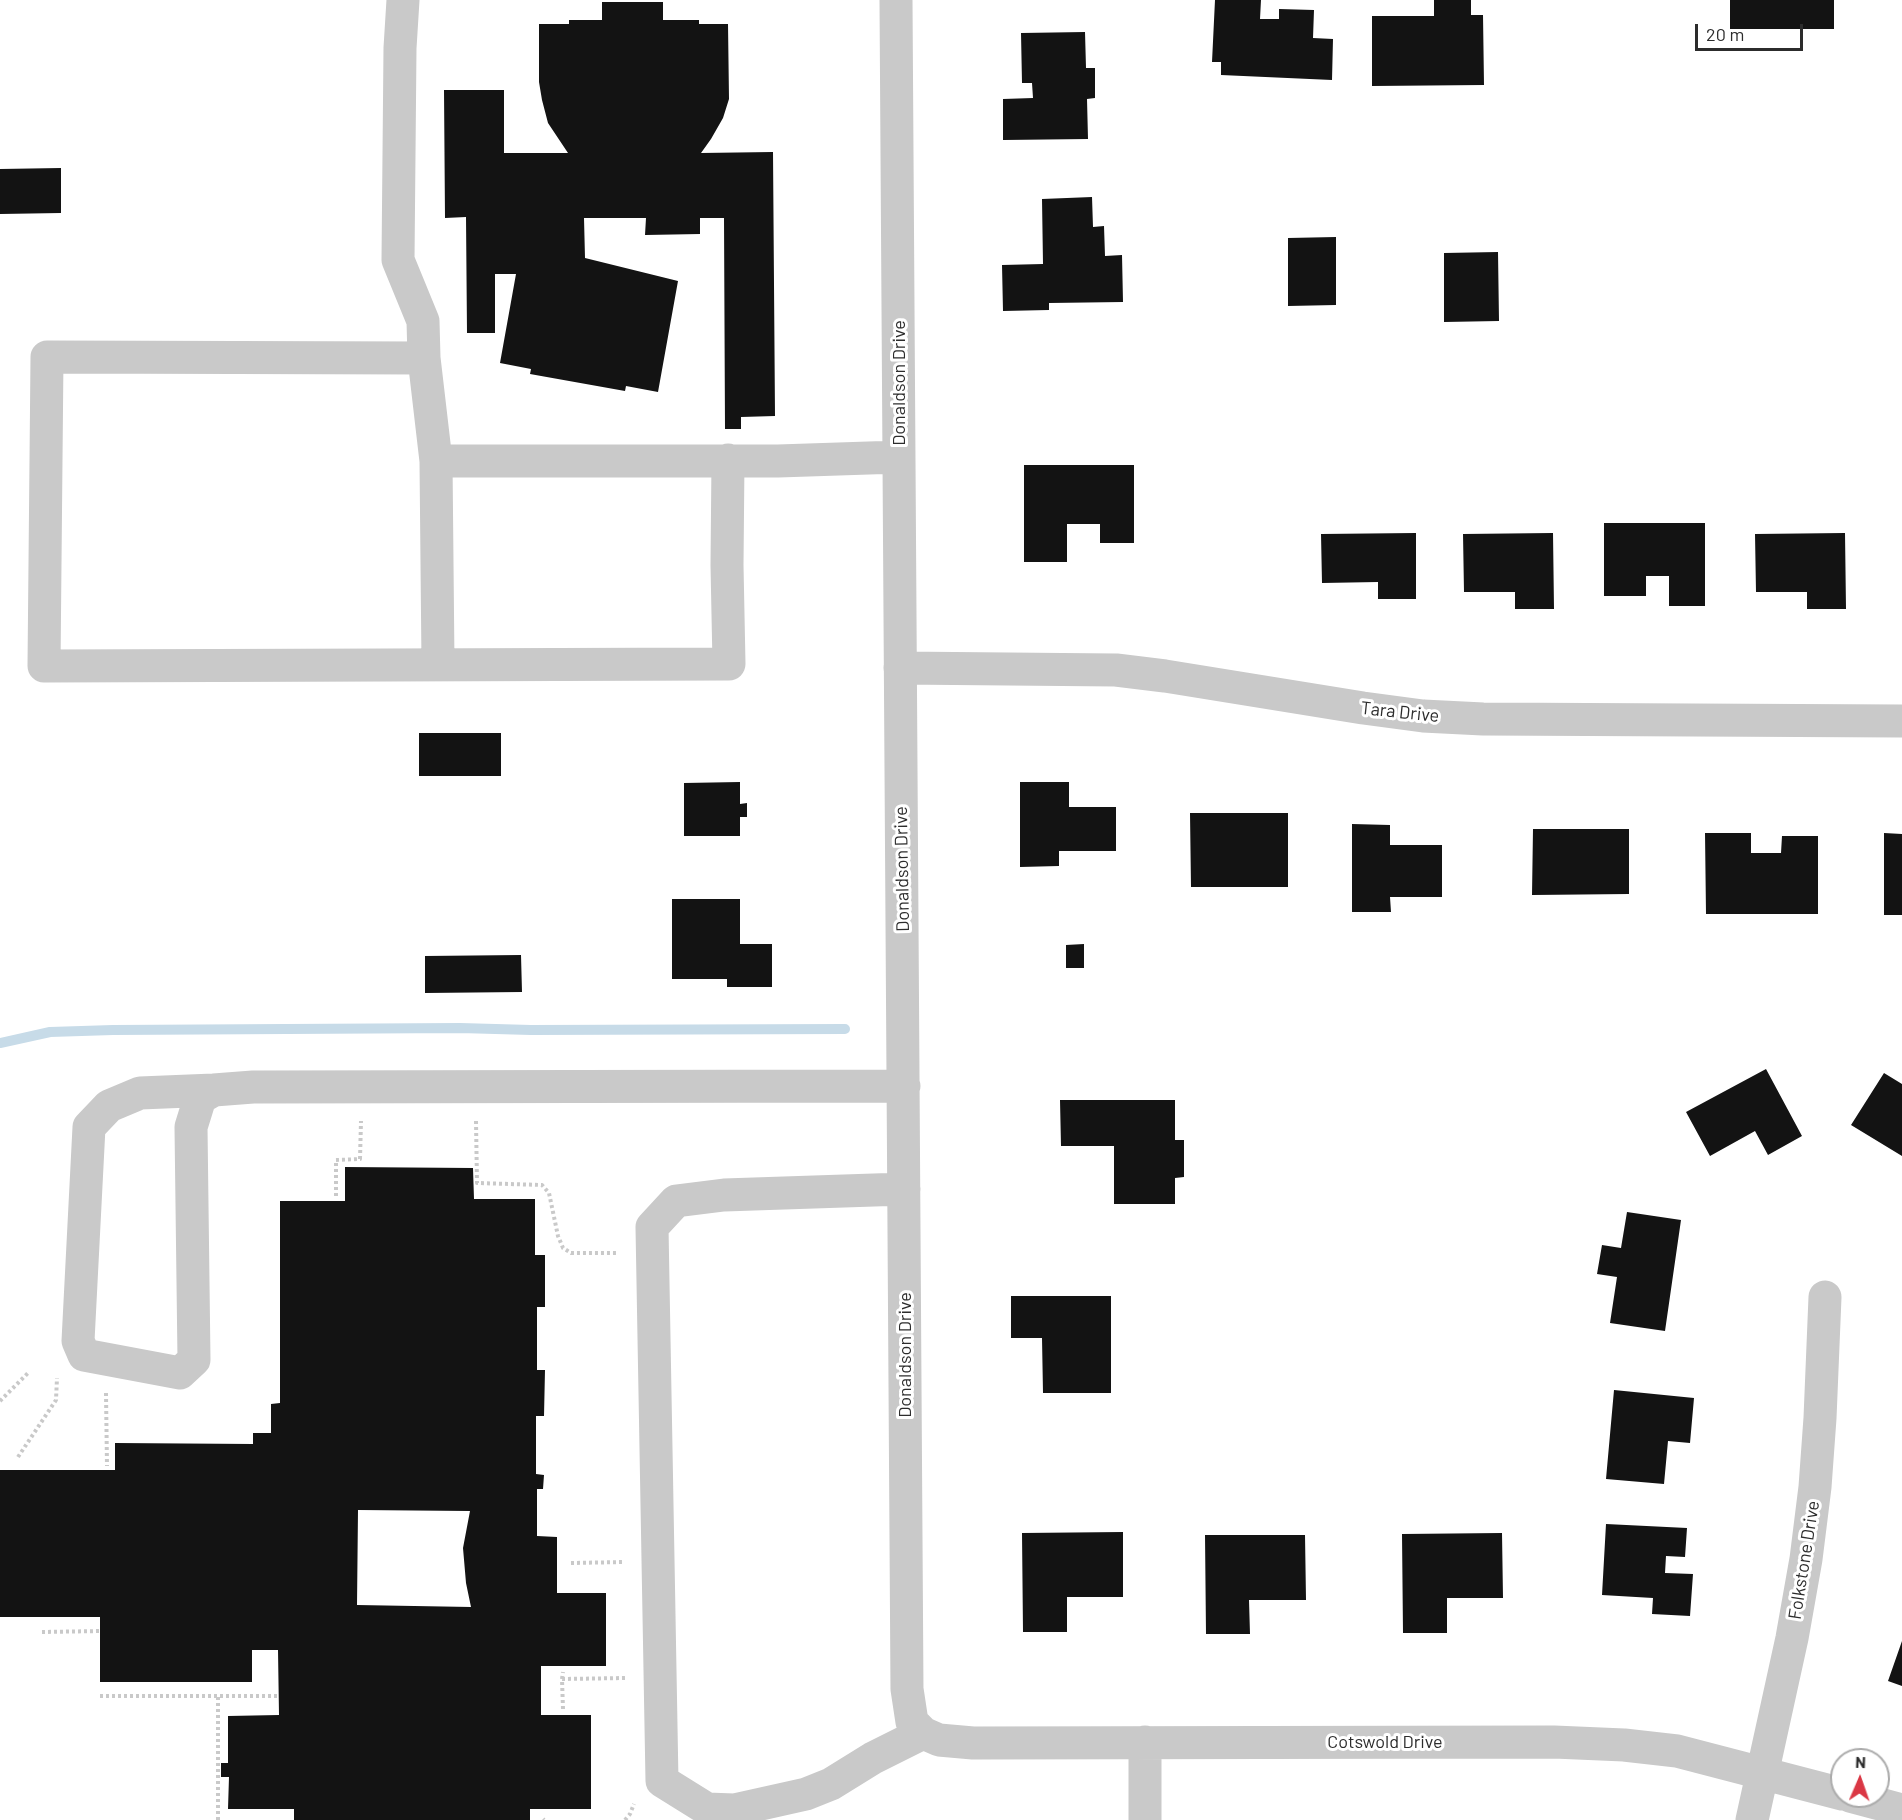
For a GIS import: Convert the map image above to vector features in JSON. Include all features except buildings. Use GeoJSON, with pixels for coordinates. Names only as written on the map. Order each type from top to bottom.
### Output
{"type":"FeatureCollection","features":[{"type":"Feature","properties":{"kind":"street"},"geometry":{"type":"LineString","coordinates":[[403,0],[400,48],[398,260],[423,321],[424,358],[436,461],[438,664]]}},
{"type":"Feature","properties":{"kind":"street","name":"Donaldson Drive"},"geometry":{"type":"LineString","coordinates":[[896,0],[908,1689],[912,1722],[923,1733]]}},
{"type":"Feature","properties":{"kind":"street"},"geometry":{"type":"LineString","coordinates":[[424,358],[46,357],[44,666],[729,664],[728,460]]}},
{"type":"Feature","properties":{"kind":"street"},"geometry":{"type":"LineString","coordinates":[[436,461],[855,460],[899,457]]}},
{"type":"Feature","properties":{"kind":"street","name":"Tara Drive"},"geometry":{"type":"LineString","coordinates":[[900,668],[1116,670],[1373,710],[1473,719],[1902,721]]}},
{"type":"Feature","properties":{"kind":"street"},"geometry":{"type":"LineString","coordinates":[[214,1090],[200,1098],[191,1127],[194,1360],[180,1374],[84,1355],[78,1341],[89,1127],[109,1106],[140,1093],[253,1087],[904,1086]]}},
{"type":"Feature","properties":{"kind":"street"},"geometry":{"type":"LineString","coordinates":[[904,1189],[724,1195],[676,1201],[652,1227],[662,1781],[707,1809],[734,1810],[806,1794],[831,1784],[873,1758],[923,1733]]}},
{"type":"Feature","properties":{"kind":"street","name":"Folkstone Drive"},"geometry":{"type":"LineString","coordinates":[[1752,1820],[1792,1638],[1808,1548],[1820,1418],[1825,1297]]}},
{"type":"Feature","properties":{"kind":"street","name":"Cotswold Drive"},"geometry":{"type":"LineString","coordinates":[[923,1733],[939,1740],[973,1743],[1554,1742],[1612,1745],[1677,1751],[1830,1791]]}},
{"type":"Feature","properties":{"kind":"street"},"geometry":{"type":"LineString","coordinates":[[1145,1742],[1146,1820]]}},
{"type":"Feature","properties":{"kind":"path"},"geometry":{"type":"LineString","coordinates":[[336,1196],[336,1160],[360,1160],[361,1087]]}},
{"type":"Feature","properties":{"kind":"path"},"geometry":{"type":"LineString","coordinates":[[476,1088],[477,1183],[542,1185],[549,1194],[558,1236],[563,1248],[571,1253],[628,1253]]}},
{"type":"Feature","properties":{"kind":"path"},"geometry":{"type":"LineString","coordinates":[[0,1401],[29,1372]]}},
{"type":"Feature","properties":{"kind":"path"},"geometry":{"type":"LineString","coordinates":[[18,1457],[56,1400]]}},
{"type":"Feature","properties":{"kind":"path"},"geometry":{"type":"LineString","coordinates":[[106,1402],[107,1466]]}},
{"type":"Feature","properties":{"kind":"path"},"geometry":{"type":"LineString","coordinates":[[571,1563],[628,1562]]}},
{"type":"Feature","properties":{"kind":"path"},"geometry":{"type":"LineString","coordinates":[[42,1632],[101,1631]]}},
{"type":"Feature","properties":{"kind":"path"},"geometry":{"type":"LineString","coordinates":[[563,1672],[563,1709]]}},
{"type":"Feature","properties":{"kind":"path"},"geometry":{"type":"LineString","coordinates":[[562,1679],[630,1678]]}},
{"type":"Feature","properties":{"kind":"path"},"geometry":{"type":"LineString","coordinates":[[100,1696],[279,1696]]}},
{"type":"Feature","properties":{"kind":"path"},"geometry":{"type":"LineString","coordinates":[[218,1696],[218,1820]]}},
{"type":"Feature","properties":{"kind":"path"},"geometry":{"type":"LineString","coordinates":[[625,1820],[634,1806]]}},
{"type":"Feature","properties":{"kind":"waterway"},"geometry":{"type":"LineString","coordinates":[[0,1043],[50,1032],[113,1030],[845,1029]]}}]}
